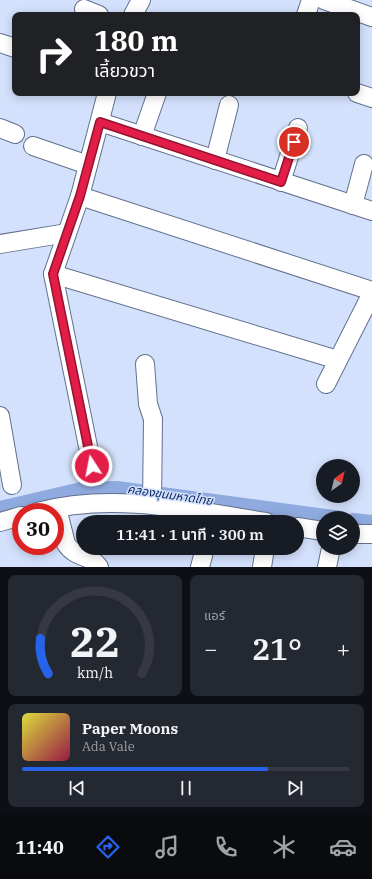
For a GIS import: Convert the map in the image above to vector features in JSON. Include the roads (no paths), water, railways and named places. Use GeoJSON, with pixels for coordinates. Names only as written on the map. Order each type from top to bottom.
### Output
{"type":"FeatureCollection","features":[{"type":"Feature","properties":{"kind":"street"},"geometry":{"type":"LineString","coordinates":[[135,12],[141,0]]}},
{"type":"Feature","properties":{"kind":"street"},"geometry":{"type":"LineString","coordinates":[[307,12],[311,0]]}},
{"type":"Feature","properties":{"kind":"street"},"geometry":{"type":"LineString","coordinates":[[324,0],[358,12]]}},
{"type":"Feature","properties":{"kind":"street"},"geometry":{"type":"LineString","coordinates":[[360,13],[372,17]]}},
{"type":"Feature","properties":{"kind":"street"},"geometry":{"type":"LineString","coordinates":[[0,43],[12,47]]}},
{"type":"Feature","properties":{"kind":"street"},"geometry":{"type":"LineString","coordinates":[[360,94],[372,98]]}},
{"type":"Feature","properties":{"kind":"street"},"geometry":{"type":"LineString","coordinates":[[92,466],[53,274],[80,196],[105,96]]}},
{"type":"Feature","properties":{"kind":"street"},"geometry":{"type":"LineString","coordinates":[[142,136],[156,96]]}},
{"type":"Feature","properties":{"kind":"street"},"geometry":{"type":"LineString","coordinates":[[215,160],[229,105]]}},
{"type":"Feature","properties":{"kind":"street"},"geometry":{"type":"LineString","coordinates":[[100,122],[372,211]]}},
{"type":"Feature","properties":{"kind":"street"},"geometry":{"type":"LineString","coordinates":[[281,182],[298,128]]}},
{"type":"Feature","properties":{"kind":"street"},"geometry":{"type":"LineString","coordinates":[[33,146],[88,165]]}},
{"type":"Feature","properties":{"kind":"street"},"geometry":{"type":"LineString","coordinates":[[353,205],[364,164]]}},
{"type":"Feature","properties":{"kind":"street"},"geometry":{"type":"LineString","coordinates":[[80,196],[372,292],[326,384]]}},
{"type":"Feature","properties":{"kind":"street"},"geometry":{"type":"LineString","coordinates":[[0,244],[67,233]]}},
{"type":"Feature","properties":{"kind":"street"},"geometry":{"type":"LineString","coordinates":[[53,274],[338,360]]}},
{"type":"Feature","properties":{"kind":"street"},"geometry":{"type":"LineString","coordinates":[[145,364],[148,404],[154,419],[151,500]]}},
{"type":"Feature","properties":{"kind":"street"},"geometry":{"type":"LineString","coordinates":[[0,416],[12,485]]}},
{"type":"Feature","properties":{"kind":"street"},"geometry":{"type":"LineString","coordinates":[[64,507],[103,502],[151,500],[203,515]]}},
{"type":"Feature","properties":{"kind":"street"},"geometry":{"type":"LineString","coordinates":[[0,522],[12,519]]}},
{"type":"Feature","properties":{"kind":"street"},"geometry":{"type":"LineString","coordinates":[[304,528],[316,530]]}},
{"type":"Feature","properties":{"kind":"street"},"geometry":{"type":"LineString","coordinates":[[360,534],[372,534]]}},
{"type":"Feature","properties":{"kind":"street"},"geometry":{"type":"LineString","coordinates":[[64,535],[66,544],[75,554],[96,562],[99,567]]}},
{"type":"Feature","properties":{"kind":"street"},"geometry":{"type":"LineString","coordinates":[[200,567],[203,555]]}},
{"type":"Feature","properties":{"kind":"street"},"geometry":{"type":"LineString","coordinates":[[262,567],[264,555]]}},
{"type":"Feature","properties":{"kind":"street"},"geometry":{"type":"LineString","coordinates":[[327,567],[330,555]]}},
{"type":"Feature","properties":{"kind":"waterway","name":"คลองขุนมหาดไทย"},"geometry":{"type":"LineString","coordinates":[[0,508],[81,489],[117,488],[316,515]]}},
{"type":"Feature","properties":{"kind":"waterway","name":"คลองขุนมหาดไทย"},"geometry":{"type":"LineString","coordinates":[[360,521],[372,522]]}}]}
